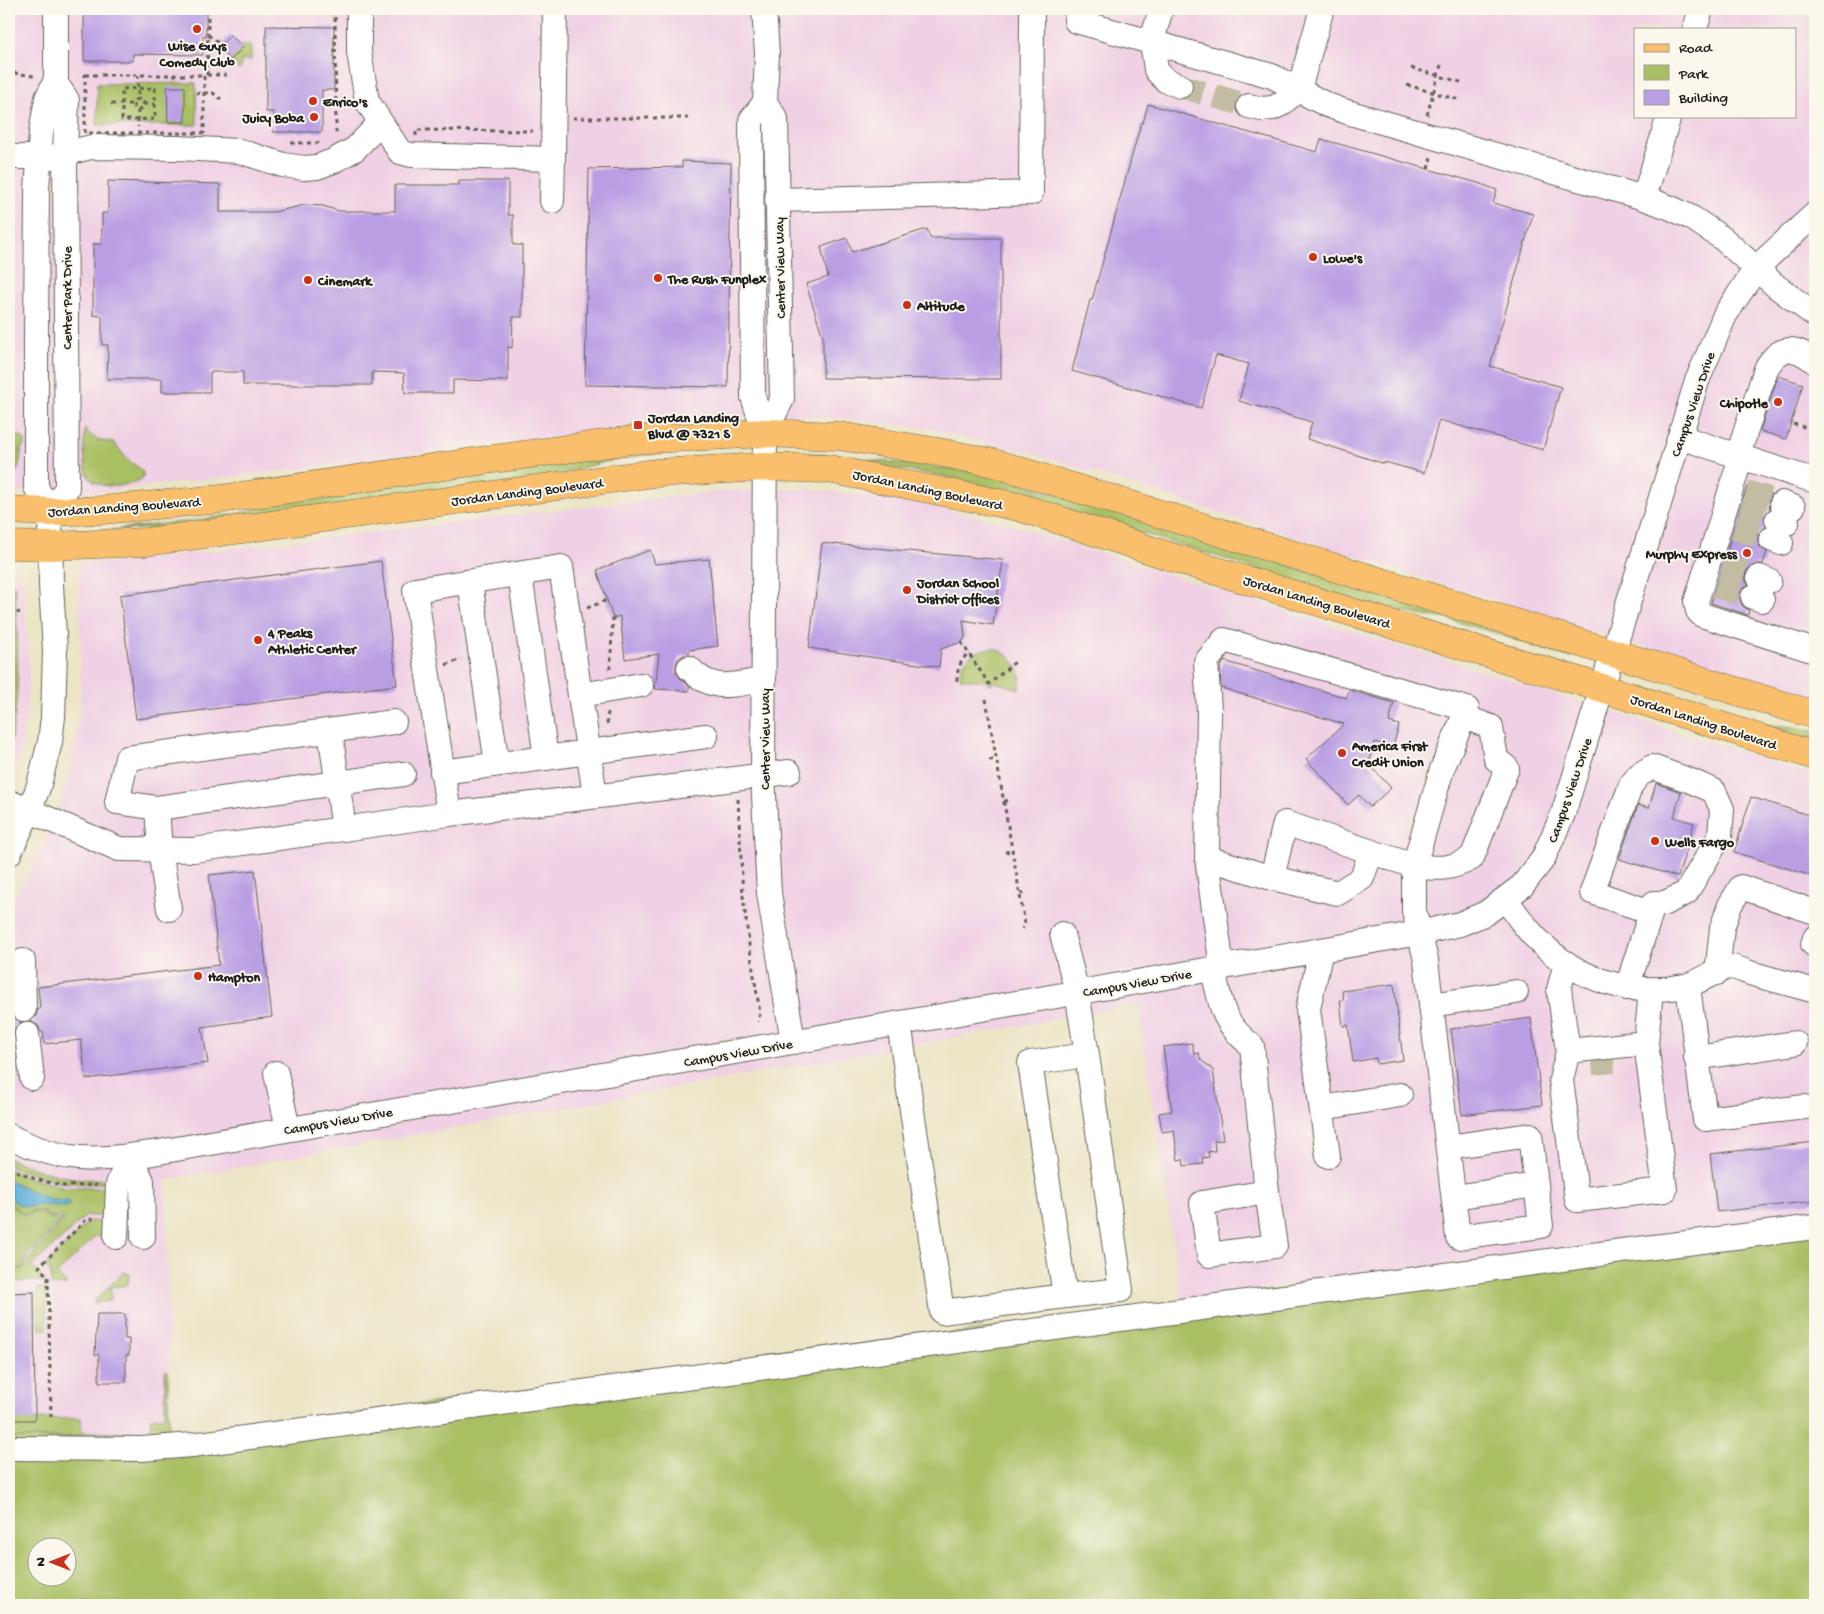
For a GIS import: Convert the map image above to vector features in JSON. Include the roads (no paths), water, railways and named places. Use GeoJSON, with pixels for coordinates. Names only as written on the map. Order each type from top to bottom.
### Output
{"type":"FeatureCollection","features":[{"type":"Feature","properties":{"kind":"main road","name":"Jordan Landing Boulevard"},"geometry":{"type":"LineString","coordinates":[[9,510],[50,512],[102,510],[220,499],[632,440],[765,433],[838,436],[994,463],[1815,715]]}},
{"type":"Feature","properties":{"kind":"main road","name":"Jordan Landing Boulevard"},"geometry":{"type":"LineString","coordinates":[[9,545],[50,546],[146,542],[655,474],[765,467],[829,469],[1019,508],[1190,563],[1602,688],[1815,756]]}},
{"type":"Feature","properties":{"kind":"street","name":"Center Park Drive"},"geometry":{"type":"LineString","coordinates":[[50,512],[67,488],[65,154],[67,100],[56,79],[56,9]]}},
{"type":"Feature","properties":{"kind":"street"},"geometry":{"type":"LineString","coordinates":[[359,9],[359,52],[367,101],[400,152],[411,155],[553,159]]}},
{"type":"Feature","properties":{"kind":"street"},"geometry":{"type":"LineString","coordinates":[[552,201],[555,9]]}},
{"type":"Feature","properties":{"kind":"street","name":"Center View Way"},"geometry":{"type":"LineString","coordinates":[[764,9],[767,53],[765,102],[776,119],[782,399],[765,433]]}},
{"type":"Feature","properties":{"kind":"street"},"geometry":{"type":"LineString","coordinates":[[777,200],[1031,193],[1032,9]]}},
{"type":"Feature","properties":{"kind":"street"},"geometry":{"type":"LineString","coordinates":[[1078,9],[1076,21],[1272,76],[1327,105],[1347,112],[1644,198],[1671,208],[1692,218],[1722,238],[1757,267],[1777,287],[1815,315]]}},
{"type":"Feature","properties":{"kind":"street"},"geometry":{"type":"LineString","coordinates":[[1161,9],[1152,41],[1156,70],[1165,80],[1180,86]]}},
{"type":"Feature","properties":{"kind":"street"},"geometry":{"type":"LineString","coordinates":[[1249,106],[1260,109],[1273,108],[1299,89],[1322,9]]}},
{"type":"Feature","properties":{"kind":"street"},"geometry":{"type":"LineString","coordinates":[[1695,28],[1701,9]]}},
{"type":"Feature","properties":{"kind":"street","name":"Center Park Drive"},"geometry":{"type":"LineString","coordinates":[[9,854],[19,806],[45,765],[53,717],[54,651],[50,512],[36,487],[37,198],[46,98],[56,79]]}},
{"type":"Feature","properties":{"kind":"street","name":"Center View Way"},"geometry":{"type":"LineString","coordinates":[[765,102],[751,120],[753,397],[765,433],[763,776],[769,893],[793,1042]]}},
{"type":"Feature","properties":{"kind":"street"},"geometry":{"type":"LineString","coordinates":[[1644,198],[1667,118]]}},
{"type":"Feature","properties":{"kind":"street"},"geometry":{"type":"LineString","coordinates":[[9,157],[40,157],[65,154],[90,146],[239,151],[283,165],[304,168],[317,167],[333,161],[354,149],[380,123]]}},
{"type":"Feature","properties":{"kind":"street","name":"Campus View Drive"},"geometry":{"type":"LineString","coordinates":[[9,1136],[37,1149],[64,1157],[91,1160],[130,1156],[1419,934],[1473,919],[1506,899],[1522,886],[1534,873],[1551,844],[1563,814],[1697,382],[1725,315],[1757,267],[1815,214]]}},
{"type":"Feature","properties":{"kind":"street"},"geometry":{"type":"LineString","coordinates":[[1815,362],[1804,353],[1793,350],[1778,353],[1772,358],[1766,369],[1739,456],[1733,507],[1710,582],[1696,607],[1702,615],[1815,652]]}},
{"type":"Feature","properties":{"kind":"street"},"geometry":{"type":"LineString","coordinates":[[1680,437],[1815,481]]}},
{"type":"Feature","properties":{"kind":"street"},"geometry":{"type":"LineString","coordinates":[[448,814],[415,590],[561,567],[595,796]]}},
{"type":"Feature","properties":{"kind":"street"},"geometry":{"type":"LineString","coordinates":[[520,574],[546,758]]}},
{"type":"Feature","properties":{"kind":"street"},"geometry":{"type":"LineString","coordinates":[[470,582],[497,764]]}},
{"type":"Feature","properties":{"kind":"street"},"geometry":{"type":"LineString","coordinates":[[1267,1192],[1252,1046],[1230,1024],[1223,1012],[1207,858],[1209,710],[1206,662],[1224,640],[1465,713],[1491,727],[1496,760],[1507,768],[1472,858],[1459,865],[1439,869],[1414,866],[1285,823],[1272,878]]}},
{"type":"Feature","properties":{"kind":"street"},"geometry":{"type":"LineString","coordinates":[[689,668],[698,677],[710,684],[727,685],[764,680]]}},
{"type":"Feature","properties":{"kind":"street"},"geometry":{"type":"LineString","coordinates":[[580,695],[641,686]]}},
{"type":"Feature","properties":{"kind":"street"},"geometry":{"type":"LineString","coordinates":[[1448,1147],[1530,1135],[1540,1226],[1458,1236],[1426,960],[1414,911],[1414,866],[1442,769],[1465,713]]}},
{"type":"Feature","properties":{"kind":"street"},"geometry":{"type":"LineString","coordinates":[[394,722],[127,758],[117,802],[157,808],[403,774]]}},
{"type":"Feature","properties":{"kind":"street"},"geometry":{"type":"LineString","coordinates":[[330,731],[344,829]]}},
{"type":"Feature","properties":{"kind":"street"},"geometry":{"type":"LineString","coordinates":[[442,772],[706,736]]}},
{"type":"Feature","properties":{"kind":"street"},"geometry":{"type":"LineString","coordinates":[[1628,988],[1654,904],[1665,903],[1686,893],[1720,836],[1722,809],[1714,791],[1652,767],[1639,775],[1631,785],[1592,892],[1651,912]]}},
{"type":"Feature","properties":{"kind":"street"},"geometry":{"type":"LineString","coordinates":[[19,806],[119,849],[194,850],[448,814],[789,772]]}},
{"type":"Feature","properties":{"kind":"street"},"geometry":{"type":"LineString","coordinates":[[157,808],[160,850],[169,909]]}},
{"type":"Feature","properties":{"kind":"street"},"geometry":{"type":"LineString","coordinates":[[1207,858],[1272,878],[1338,893],[1362,878],[1372,852]]}},
{"type":"Feature","properties":{"kind":"street"},"geometry":{"type":"LineString","coordinates":[[1723,970],[1722,928],[1730,905],[1741,887],[1815,912]]}},
{"type":"Feature","properties":{"kind":"street"},"geometry":{"type":"LineString","coordinates":[[1506,899],[1539,942],[1566,963],[1594,978],[1628,988],[1651,990],[1688,986],[1723,970],[1815,991]]}},
{"type":"Feature","properties":{"kind":"street"},"geometry":{"type":"LineString","coordinates":[[899,1023],[942,1312],[1121,1290],[1077,992],[1062,934]]}},
{"type":"Feature","properties":{"kind":"street"},"geometry":{"type":"LineString","coordinates":[[1321,950],[1308,1009],[1328,1156]]}},
{"type":"Feature","properties":{"kind":"street"},"geometry":{"type":"LineString","coordinates":[[23,961],[24,1009]]}},
{"type":"Feature","properties":{"kind":"street"},"geometry":{"type":"LineString","coordinates":[[1566,963],[1559,989],[1589,1056]]}},
{"type":"Feature","properties":{"kind":"street"},"geometry":{"type":"LineString","coordinates":[[1688,986],[1705,1119],[1805,1107]]}},
{"type":"Feature","properties":{"kind":"street"},"geometry":{"type":"LineString","coordinates":[[1638,1044],[1589,1056],[1561,1080],[1577,1200],[1665,1190],[1638,1044],[1651,990]]}},
{"type":"Feature","properties":{"kind":"street"},"geometry":{"type":"LineString","coordinates":[[1431,1005],[1516,992]]}},
{"type":"Feature","properties":{"kind":"street"},"geometry":{"type":"LineString","coordinates":[[28,1034],[32,1078]]}},
{"type":"Feature","properties":{"kind":"street"},"geometry":{"type":"LineString","coordinates":[[1696,1058],[1795,1043]]}},
{"type":"Feature","properties":{"kind":"street"},"geometry":{"type":"LineString","coordinates":[[1589,1056],[1621,1060],[1638,1044]]}},
{"type":"Feature","properties":{"kind":"street"},"geometry":{"type":"LineString","coordinates":[[1065,1296],[1030,1063],[1087,1054]]}},
{"type":"Feature","properties":{"kind":"street"},"geometry":{"type":"LineString","coordinates":[[276,1073],[288,1129]]}},
{"type":"Feature","properties":{"kind":"street"},"geometry":{"type":"LineString","coordinates":[[1322,1108],[1400,1095]]}},
{"type":"Feature","properties":{"kind":"street"},"geometry":{"type":"LineString","coordinates":[[109,1228],[118,1184],[130,1156]]}},
{"type":"Feature","properties":{"kind":"street"},"geometry":{"type":"LineString","coordinates":[[130,1156],[142,1180],[143,1237]]}},
{"type":"Feature","properties":{"kind":"street"},"geometry":{"type":"LineString","coordinates":[[1454,1197],[1536,1185]]}},
{"type":"Feature","properties":{"kind":"street"},"geometry":{"type":"LineString","coordinates":[[9,1448],[142,1449],[192,1445],[1622,1251],[1815,1227]]}},
{"type":"Feature","properties":{"kind":"water"},"geometry":{"type":"Polygon","coordinates":[[[11,1181],[50,1200],[68,1201],[70,1205],[66,1207],[41,1205],[29,1207],[22,1205],[12,1200],[9,1182],[11,1181]]]}},
{"type":"Feature","properties":{"kind":"tunnel"},"geometry":{"type":"LineString","coordinates":[[1180,86],[1249,106]]}},
{"type":"Feature","properties":{"kind":"tunnel"},"geometry":{"type":"LineString","coordinates":[[1746,492],[1782,503]]}},
{"type":"Feature","properties":{"kind":"tunnel"},"geometry":{"type":"LineString","coordinates":[[1740,509],[1777,520]]}},
{"type":"Feature","properties":{"kind":"tunnel"},"geometry":{"type":"LineString","coordinates":[[1734,528],[1771,539]]}},
{"type":"Feature","properties":{"kind":"tunnel"},"geometry":{"type":"LineString","coordinates":[[1722,566],[1759,577]]}},
{"type":"Feature","properties":{"kind":"tunnel"},"geometry":{"type":"LineString","coordinates":[[1716,586],[1753,597]]}},
{"type":"Feature","properties":{"kind":"tunnel"},"geometry":{"type":"LineString","coordinates":[[1592,1063],[1614,1061]]}},
{"type":"Feature","properties":{"kind":"place","name":"Wise Guys Comedy Club"},"geometry":{"type":"Point","coordinates":[197,29]}},
{"type":"Feature","properties":{"kind":"place","name":"Enrico's"},"geometry":{"type":"Point","coordinates":[313,101]}},
{"type":"Feature","properties":{"kind":"place","name":"Juicy Boba"},"geometry":{"type":"Point","coordinates":[314,117]}},
{"type":"Feature","properties":{"kind":"place","name":"Lowe's"},"geometry":{"type":"Point","coordinates":[1313,257]}},
{"type":"Feature","properties":{"kind":"place","name":"The Rush Funplex"},"geometry":{"type":"Point","coordinates":[658,278]}},
{"type":"Feature","properties":{"kind":"place","name":"Cinemark"},"geometry":{"type":"Point","coordinates":[308,280]}},
{"type":"Feature","properties":{"kind":"place","name":"Altitude"},"geometry":{"type":"Point","coordinates":[907,305]}},
{"type":"Feature","properties":{"kind":"place","name":"Chipotle"},"geometry":{"type":"Point","coordinates":[1778,402]}},
{"type":"Feature","properties":{"kind":"place","name":"Jordan Landing Blvd @ 7321 S"},"geometry":{"type":"Point","coordinates":[638,425]}},
{"type":"Feature","properties":{"kind":"place","name":"Murphy Express"},"geometry":{"type":"Point","coordinates":[1747,553]}},
{"type":"Feature","properties":{"kind":"place","name":"Jordan School District Offices"},"geometry":{"type":"Point","coordinates":[907,590]}},
{"type":"Feature","properties":{"kind":"place","name":"4 Peaks Athletic Center"},"geometry":{"type":"Point","coordinates":[258,640]}},
{"type":"Feature","properties":{"kind":"place","name":"America First Credit Union"},"geometry":{"type":"Point","coordinates":[1342,753]}},
{"type":"Feature","properties":{"kind":"place","name":"Wells Fargo"},"geometry":{"type":"Point","coordinates":[1655,841]}},
{"type":"Feature","properties":{"kind":"place","name":"Hampton"},"geometry":{"type":"Point","coordinates":[198,976]}}]}
